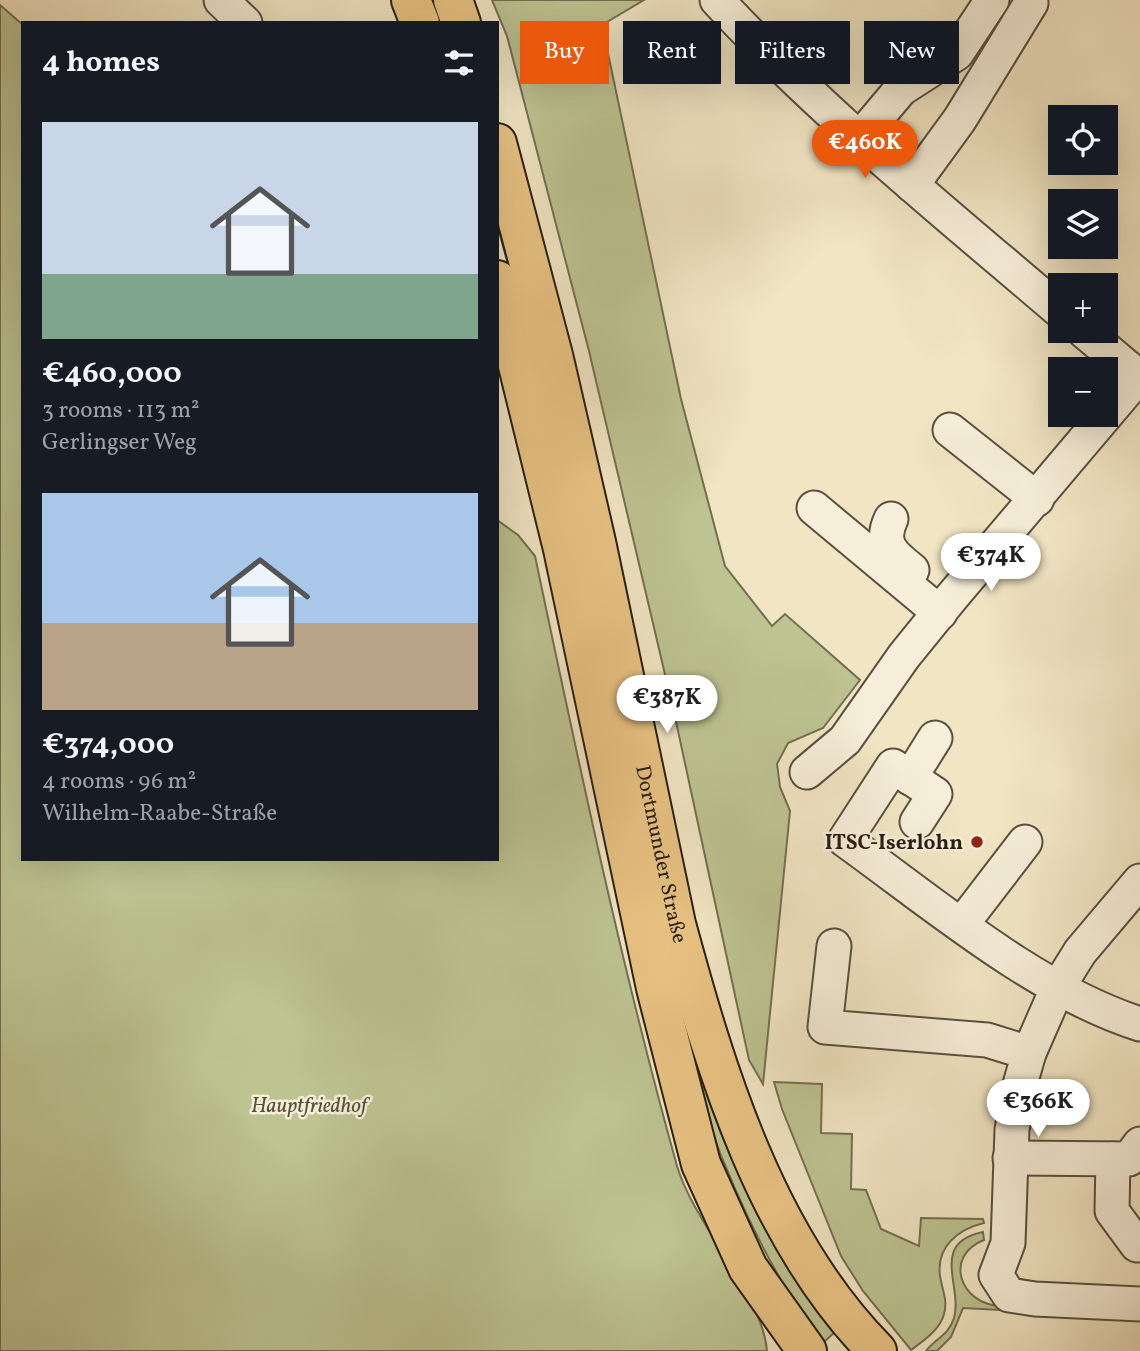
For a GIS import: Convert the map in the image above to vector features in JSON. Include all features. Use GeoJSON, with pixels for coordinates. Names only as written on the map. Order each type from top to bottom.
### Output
{"type":"FeatureCollection","features":[{"type":"Feature","properties":{"kind":"main road"},"geometry":{"type":"LineString","coordinates":[[411,0],[419,21]]}},
{"type":"Feature","properties":{"kind":"main road"},"geometry":{"type":"LineString","coordinates":[[453,0],[460,21]]}},
{"type":"Feature","properties":{"kind":"main road","name":"Dortmunder Straße"},"geometry":{"type":"LineString","coordinates":[[499,151],[556,368],[676,924],[701,1015],[730,1104],[754,1161],[823,1286],[866,1344]]}},
{"type":"Feature","properties":{"kind":"main road","name":"Dortmunder Straße"},"geometry":{"type":"LineString","coordinates":[[499,288],[560,536],[656,988],[701,1164],[748,1268],[807,1351]]}},
{"type":"Feature","properties":{"kind":"main road"},"geometry":{"type":"LineString","coordinates":[[748,1268],[777,1351]]}},
{"type":"Feature","properties":{"kind":"street"},"geometry":{"type":"LineString","coordinates":[[221,0],[243,21]]}},
{"type":"Feature","properties":{"kind":"street"},"geometry":{"type":"LineString","coordinates":[[717,0],[769,57],[859,139],[1048,301]]}},
{"type":"Feature","properties":{"kind":"street"},"geometry":{"type":"LineString","coordinates":[[859,139],[901,89],[957,53],[992,0]]}},
{"type":"Feature","properties":{"kind":"street"},"geometry":{"type":"LineString","coordinates":[[912,185],[960,119],[1031,2]]}},
{"type":"Feature","properties":{"kind":"street"},"geometry":{"type":"LineString","coordinates":[[807,772],[845,740],[904,656],[1139,378],[1098,343]]}},
{"type":"Feature","properties":{"kind":"street"},"geometry":{"type":"LineString","coordinates":[[950,430],[1037,499]]}},
{"type":"Feature","properties":{"kind":"street"},"geometry":{"type":"LineString","coordinates":[[814,508],[945,606]]}},
{"type":"Feature","properties":{"kind":"street"},"geometry":{"type":"LineString","coordinates":[[891,519],[884,533],[887,546],[945,606]]}},
{"type":"Feature","properties":{"kind":"street"},"geometry":{"type":"LineString","coordinates":[[910,778],[935,738]]}},
{"type":"Feature","properties":{"kind":"street"},"geometry":{"type":"LineString","coordinates":[[916,822],[935,794],[894,766],[845,840],[1057,989],[1100,1011],[1140,1024]]}},
{"type":"Feature","properties":{"kind":"street"},"geometry":{"type":"LineString","coordinates":[[962,924],[1025,842]]}},
{"type":"Feature","properties":{"kind":"street"},"geometry":{"type":"LineString","coordinates":[[1140,881],[1080,952],[1057,989],[1029,1053],[1019,1088],[1010,1158],[1008,1242],[996,1275],[1009,1295],[1035,1300],[1140,1304]]}},
{"type":"Feature","properties":{"kind":"street"},"geometry":{"type":"LineString","coordinates":[[834,946],[825,1027],[987,1040],[1029,1053]]}},
{"type":"Feature","properties":{"kind":"street"},"geometry":{"type":"LineString","coordinates":[[1010,1158],[1126,1152],[1112,1211],[1138,1245]]}},
{"type":"Feature","properties":{"kind":"green space"},"geometry":{"type":"Polygon","coordinates":[[[492,0],[644,0],[609,21],[520,21],[520,84],[609,84],[609,58],[681,399],[725,566],[772,626],[785,614],[860,680],[823,728],[788,743],[777,764],[780,787],[790,811],[763,1084],[749,1060],[675,717],[589,351],[507,36],[492,0]]]}},
{"type":"Feature","properties":{"kind":"green space","name":"Hauptfriedhof"},"geometry":{"type":"Polygon","coordinates":[[[0,5],[21,23],[21,861],[499,861],[499,521],[518,535],[535,556],[619,938],[677,1166],[698,1212],[754,1307],[763,1330],[767,1351],[0,1351],[0,5]]]}},
{"type":"Feature","properties":{"kind":"green space"},"geometry":{"type":"Polygon","coordinates":[[[499,193],[656,890],[838,1329],[822,1344],[787,1291],[757,1236],[708,1121],[517,298],[499,231],[499,193]]]}},
{"type":"Feature","properties":{"kind":"green space"},"geometry":{"type":"Polygon","coordinates":[[[774,1082],[822,1084],[821,1133],[852,1134],[851,1189],[866,1190],[881,1229],[919,1246],[921,1218],[983,1219],[984,1223],[958,1235],[945,1248],[940,1266],[945,1300],[942,1320],[926,1339],[911,1350],[863,1291],[841,1256],[782,1109],[774,1082]]]}},
{"type":"Feature","properties":{"kind":"green space"},"geometry":{"type":"Polygon","coordinates":[[[983,1232],[984,1240],[971,1247],[964,1257],[960,1267],[962,1278],[975,1297],[1000,1306],[1000,1310],[963,1308],[951,1337],[937,1351],[926,1351],[945,1333],[954,1318],[956,1306],[952,1256],[957,1246],[967,1238],[983,1232]]]}},
{"type":"Feature","properties":{"kind":"place","name":"ITSC-Iserlohn"},"geometry":{"type":"Point","coordinates":[977,842]}}]}
